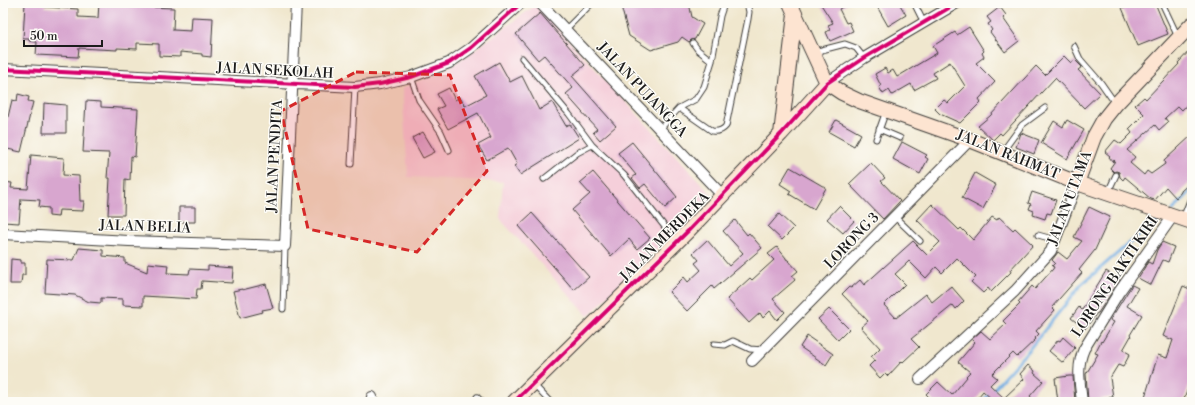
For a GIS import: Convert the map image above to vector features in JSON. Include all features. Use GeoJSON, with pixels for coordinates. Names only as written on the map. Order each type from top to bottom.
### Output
{"type":"FeatureCollection","features":[{"type":"Feature","properties":{"kind":"street","name":"JALAN PENDITA"},"geometry":{"type":"LineString","coordinates":[[285,246],[296,3]]}},
{"type":"Feature","properties":{"kind":"street","name":"JALAN SEKOLAH"},"geometry":{"type":"LineString","coordinates":[[3,69],[355,86],[380,84],[411,77],[449,63],[471,48],[521,3]]}},
{"type":"Feature","properties":{"kind":"street","name":"JALAN PUJANGGA"},"geometry":{"type":"LineString","coordinates":[[540,3],[723,196]]}},
{"type":"Feature","properties":{"kind":"street"},"geometry":{"type":"LineString","coordinates":[[792,8],[827,83],[864,58],[957,3]]}},
{"type":"Feature","properties":{"kind":"street"},"geometry":{"type":"LineString","coordinates":[[781,134],[792,8]]}},
{"type":"Feature","properties":{"kind":"street","name":"JALAN UTAMA"},"geometry":{"type":"LineString","coordinates":[[920,379],[1015,291],[1051,251],[1094,137],[1104,119],[1116,104],[1192,24]]}},
{"type":"Feature","properties":{"kind":"street","name":"JALAN MERDEKA"},"geometry":{"type":"LineString","coordinates":[[514,402],[723,196],[827,83]]}},
{"type":"Feature","properties":{"kind":"street","name":"JALAN RAHMAT"},"geometry":{"type":"LineString","coordinates":[[827,83],[842,93],[1003,152],[1076,183],[1183,219]]}},
{"type":"Feature","properties":{"kind":"street","name":"LORONG 3"},"geometry":{"type":"LineString","coordinates":[[752,361],[970,140]]}},
{"type":"Feature","properties":{"kind":"street","name":"LORONG BAKTI KIRI"},"geometry":{"type":"LineString","coordinates":[[1082,402],[1079,368],[1080,358],[1084,349],[1119,292],[1183,219],[1192,202]]}},
{"type":"Feature","properties":{"kind":"street","name":"JALAN BELIA"},"geometry":{"type":"LineString","coordinates":[[3,234],[129,241],[285,246]]}},
{"type":"Feature","properties":{"kind":"lane"},"geometry":{"type":"LineString","coordinates":[[565,30],[592,3]]}},
{"type":"Feature","properties":{"kind":"lane"},"geometry":{"type":"LineString","coordinates":[[660,129],[679,108],[696,99],[704,87],[712,61],[720,16],[726,3]]}},
{"type":"Feature","properties":{"kind":"lane"},"geometry":{"type":"LineString","coordinates":[[679,108],[712,131],[717,132],[723,130],[726,126],[748,20],[749,12],[747,3]]}},
{"type":"Feature","properties":{"kind":"lane"},"geometry":{"type":"LineString","coordinates":[[914,3],[924,23]]}},
{"type":"Feature","properties":{"kind":"lane"},"geometry":{"type":"LineString","coordinates":[[1162,3],[1179,38]]}},
{"type":"Feature","properties":{"kind":"lane"},"geometry":{"type":"LineString","coordinates":[[693,43],[698,50],[712,61]]}},
{"type":"Feature","properties":{"kind":"lane"},"geometry":{"type":"LineString","coordinates":[[813,52],[845,44],[856,48],[864,58]]}},
{"type":"Feature","properties":{"kind":"lane"},"geometry":{"type":"LineString","coordinates":[[1074,46],[1080,59],[1101,83],[1116,104]]}},
{"type":"Feature","properties":{"kind":"lane"},"geometry":{"type":"LineString","coordinates":[[522,58],[569,114],[592,145],[624,175],[677,242]]}},
{"type":"Feature","properties":{"kind":"lane"},"geometry":{"type":"LineString","coordinates":[[411,77],[419,100],[441,132],[449,150]]}},
{"type":"Feature","properties":{"kind":"lane"},"geometry":{"type":"LineString","coordinates":[[351,164],[355,86]]}},
{"type":"Feature","properties":{"kind":"lane"},"geometry":{"type":"LineString","coordinates":[[1003,152],[1022,125],[1045,108]]}},
{"type":"Feature","properties":{"kind":"lane"},"geometry":{"type":"LineString","coordinates":[[876,139],[886,110]]}},
{"type":"Feature","properties":{"kind":"lane"},"geometry":{"type":"LineString","coordinates":[[879,129],[900,138]]}},
{"type":"Feature","properties":{"kind":"lane"},"geometry":{"type":"LineString","coordinates":[[544,179],[577,153],[592,145]]}},
{"type":"Feature","properties":{"kind":"lane"},"geometry":{"type":"LineString","coordinates":[[1108,193],[1116,174]]}},
{"type":"Feature","properties":{"kind":"lane"},"geometry":{"type":"LineString","coordinates":[[895,217],[920,241]]}},
{"type":"Feature","properties":{"kind":"lane"},"geometry":{"type":"LineString","coordinates":[[1038,235],[1056,240]]}},
{"type":"Feature","properties":{"kind":"lane","name":"JALAN PENDITA"},"geometry":{"type":"LineString","coordinates":[[284,309],[285,246]]}},
{"type":"Feature","properties":{"kind":"lane"},"geometry":{"type":"LineString","coordinates":[[714,344],[725,345],[733,341],[750,349],[764,350]]}},
{"type":"Feature","properties":{"kind":"lane"},"geometry":{"type":"LineString","coordinates":[[533,383],[550,402]]}},
{"type":"Feature","properties":{"kind":"lane"},"geometry":{"type":"LineString","coordinates":[[477,397],[482,402]]}},
{"type":"Feature","properties":{"kind":"highlighted area"},"geometry":{"type":"Polygon","coordinates":[[[356,72],[450,75],[487,171],[417,252],[308,229],[281,111],[356,72]]]}},
{"type":"Feature","properties":{"kind":"shaded area"},"geometry":{"type":"Polygon","coordinates":[[[536,5],[712,195],[588,316],[500,219],[503,182],[408,177],[402,88],[445,71],[536,5]]]}},
{"type":"Feature","properties":{"kind":"building"},"geometry":{"type":"Polygon","coordinates":[[[25,3],[46,3],[45,7],[78,9],[78,17],[98,18],[99,3],[121,3],[147,5],[147,7],[174,8],[173,30],[191,31],[192,17],[213,18],[211,57],[202,56],[202,54],[180,52],[180,57],[159,56],[159,44],[137,43],[137,49],[117,48],[117,50],[79,48],[78,57],[36,55],[37,42],[29,41],[29,39],[23,39],[25,3]]]}},
{"type":"Feature","properties":{"kind":"building"},"geometry":{"type":"Polygon","coordinates":[[[625,3],[689,3],[692,17],[703,24],[695,39],[689,42],[682,37],[678,42],[651,50],[629,36],[622,10],[625,3]]]}},
{"type":"Feature","properties":{"kind":"building"},"geometry":{"type":"Polygon","coordinates":[[[820,3],[849,3],[839,9],[846,23],[849,22],[853,31],[830,41],[826,32],[830,30],[828,25],[833,23],[820,3]]]}},
{"type":"Feature","properties":{"kind":"building"},"geometry":{"type":"Polygon","coordinates":[[[875,3],[899,3],[906,15],[888,26],[875,3]]]}},
{"type":"Feature","properties":{"kind":"building"},"geometry":{"type":"Polygon","coordinates":[[[1134,3],[1155,3],[1168,34],[1138,46],[1122,8],[1134,3]]]}},
{"type":"Feature","properties":{"kind":"building"},"geometry":{"type":"Polygon","coordinates":[[[1000,7],[1006,15],[1003,18],[1019,41],[1005,52],[990,32],[992,30],[988,24],[991,22],[987,17],[1000,7]]]}},
{"type":"Feature","properties":{"kind":"building"},"geometry":{"type":"Polygon","coordinates":[[[540,13],[585,65],[572,76],[616,126],[600,140],[593,132],[597,129],[566,94],[573,88],[544,55],[538,60],[516,34],[540,13]]]}},
{"type":"Feature","properties":{"kind":"building"},"geometry":{"type":"Polygon","coordinates":[[[969,27],[984,51],[982,53],[984,57],[976,63],[995,82],[979,99],[981,102],[960,123],[940,114],[935,109],[944,100],[948,103],[965,86],[950,62],[933,73],[936,78],[914,90],[911,84],[892,95],[889,90],[883,94],[875,74],[885,68],[888,73],[893,70],[897,77],[937,53],[933,46],[955,32],[957,35],[969,27]]]}},
{"type":"Feature","properties":{"kind":"building"},"geometry":{"type":"Polygon","coordinates":[[[1192,48],[1192,99],[1182,110],[1178,106],[1165,118],[1168,122],[1159,130],[1155,125],[1127,150],[1135,157],[1130,163],[1144,175],[1147,171],[1151,174],[1165,164],[1164,161],[1192,135],[1192,181],[1176,198],[1166,187],[1155,200],[1151,199],[1125,177],[1123,180],[1120,177],[1119,172],[1114,172],[1110,168],[1115,161],[1114,160],[1113,162],[1109,157],[1110,156],[1105,152],[1115,140],[1121,144],[1132,133],[1129,129],[1144,114],[1135,105],[1144,97],[1146,99],[1192,48]]]}},
{"type":"Feature","properties":{"kind":"building"},"geometry":{"type":"Polygon","coordinates":[[[1064,56],[1071,63],[1075,60],[1082,67],[1078,70],[1100,93],[1084,108],[1055,78],[1002,135],[1000,133],[993,140],[978,126],[990,116],[1036,66],[1045,75],[1064,56]]]}},
{"type":"Feature","properties":{"kind":"building"},"geometry":{"type":"Polygon","coordinates":[[[499,62],[510,82],[522,76],[539,110],[552,102],[566,126],[570,124],[579,138],[520,175],[514,166],[517,164],[508,148],[487,160],[478,145],[491,138],[478,113],[448,129],[437,109],[444,106],[437,94],[449,88],[455,100],[460,97],[465,106],[486,95],[475,76],[499,62]]]}},
{"type":"Feature","properties":{"kind":"building"},"geometry":{"type":"Polygon","coordinates":[[[18,94],[29,97],[28,101],[33,102],[21,152],[3,148],[3,138],[12,100],[17,101],[18,94]]]}},
{"type":"Feature","properties":{"kind":"building"},"geometry":{"type":"Polygon","coordinates":[[[86,101],[101,102],[101,107],[138,109],[135,157],[131,156],[130,180],[125,179],[124,215],[108,215],[110,178],[107,178],[109,153],[83,152],[86,101]]]}},
{"type":"Feature","properties":{"kind":"building"},"geometry":{"type":"Polygon","coordinates":[[[44,103],[66,105],[66,133],[43,133],[44,103]]]}},
{"type":"Feature","properties":{"kind":"building"},"geometry":{"type":"Polygon","coordinates":[[[836,120],[861,134],[854,146],[829,132],[836,120]]]}},
{"type":"Feature","properties":{"kind":"building"},"geometry":{"type":"Polygon","coordinates":[[[1067,120],[1084,130],[1067,159],[1041,143],[1054,121],[1063,127],[1067,120]]]}},
{"type":"Feature","properties":{"kind":"building"},"geometry":{"type":"Polygon","coordinates":[[[423,132],[435,152],[423,158],[412,138],[423,132]]]}},
{"type":"Feature","properties":{"kind":"building"},"geometry":{"type":"Polygon","coordinates":[[[1021,133],[1039,140],[1034,154],[1016,147],[1021,133]]]}},
{"type":"Feature","properties":{"kind":"building"},"geometry":{"type":"Polygon","coordinates":[[[632,142],[677,197],[665,208],[645,184],[640,188],[632,178],[636,175],[618,153],[632,142]]]}},
{"type":"Feature","properties":{"kind":"building"},"geometry":{"type":"Polygon","coordinates":[[[902,142],[927,155],[925,157],[928,159],[920,174],[893,159],[902,142]]]}},
{"type":"Feature","properties":{"kind":"building"},"geometry":{"type":"Polygon","coordinates":[[[31,155],[64,158],[63,175],[79,176],[80,201],[84,201],[83,211],[59,210],[58,217],[49,216],[49,208],[39,207],[40,200],[21,199],[19,223],[3,222],[3,182],[12,183],[11,188],[28,189],[31,155]]]}},
{"type":"Feature","properties":{"kind":"building"},"geometry":{"type":"Polygon","coordinates":[[[871,163],[885,178],[881,181],[900,201],[883,219],[849,184],[871,163]]]}},
{"type":"Feature","properties":{"kind":"building"},"geometry":{"type":"Polygon","coordinates":[[[790,167],[826,188],[814,209],[789,194],[791,191],[780,184],[790,167]]]}},
{"type":"Feature","properties":{"kind":"building"},"geometry":{"type":"Polygon","coordinates":[[[593,172],[650,238],[637,249],[629,239],[611,256],[572,210],[590,194],[580,183],[593,172]]]}},
{"type":"Feature","properties":{"kind":"building"},"geometry":{"type":"Polygon","coordinates":[[[975,173],[996,185],[983,209],[962,198],[975,173]]]}},
{"type":"Feature","properties":{"kind":"building"},"geometry":{"type":"Polygon","coordinates":[[[1032,192],[1056,200],[1051,214],[1047,213],[1045,219],[1033,215],[1034,211],[1029,209],[1031,204],[1028,203],[1032,192]]]}},
{"type":"Feature","properties":{"kind":"building"},"geometry":{"type":"Polygon","coordinates":[[[932,204],[959,230],[961,228],[973,240],[992,217],[997,220],[999,217],[1013,230],[1015,228],[1033,245],[1010,270],[1011,272],[991,292],[988,288],[983,293],[971,282],[976,277],[957,258],[942,273],[936,267],[926,278],[909,261],[895,274],[905,284],[884,305],[896,318],[926,294],[932,302],[951,286],[964,301],[956,309],[953,305],[911,339],[919,347],[903,362],[902,361],[888,376],[885,373],[880,378],[869,366],[875,360],[871,357],[880,348],[861,327],[868,321],[842,294],[849,287],[851,288],[860,280],[864,285],[913,241],[927,255],[940,242],[917,220],[932,204]]]}},
{"type":"Feature","properties":{"kind":"building"},"geometry":{"type":"Polygon","coordinates":[[[839,206],[854,221],[843,233],[827,219],[839,206]]]}},
{"type":"Feature","properties":{"kind":"building"},"geometry":{"type":"Polygon","coordinates":[[[179,207],[195,207],[195,222],[179,222],[179,207]]]}},
{"type":"Feature","properties":{"kind":"building"},"geometry":{"type":"Polygon","coordinates":[[[1089,207],[1110,217],[1095,250],[1079,270],[1082,273],[1052,307],[1055,310],[1036,331],[1039,334],[1035,338],[1036,339],[1017,357],[1013,353],[992,374],[997,378],[990,385],[1004,398],[1024,379],[1020,374],[1028,365],[1043,381],[1030,396],[1035,402],[995,402],[983,391],[974,402],[934,402],[926,394],[938,382],[952,395],[967,377],[966,376],[970,372],[958,362],[975,342],[972,339],[981,331],[990,339],[1006,324],[1003,321],[1020,304],[1018,302],[1032,286],[1035,289],[1053,269],[1054,267],[1052,266],[1055,263],[1052,260],[1058,252],[1067,259],[1082,241],[1074,237],[1089,207]]]}},
{"type":"Feature","properties":{"kind":"building"},"geometry":{"type":"Polygon","coordinates":[[[532,213],[589,277],[574,290],[518,226],[532,213]]]}},
{"type":"Feature","properties":{"kind":"building"},"geometry":{"type":"Polygon","coordinates":[[[779,214],[794,228],[782,240],[768,227],[779,214]]]}},
{"type":"Feature","properties":{"kind":"building"},"geometry":{"type":"Polygon","coordinates":[[[735,220],[747,235],[749,233],[762,248],[714,289],[712,286],[687,311],[669,292],[684,277],[688,282],[701,270],[695,263],[699,260],[693,253],[707,240],[729,266],[743,253],[723,231],[735,220]]]}},
{"type":"Feature","properties":{"kind":"building"},"geometry":{"type":"Polygon","coordinates":[[[1162,242],[1174,247],[1168,262],[1163,260],[1151,285],[1138,278],[1148,262],[1152,264],[1157,250],[1162,242]]]}},
{"type":"Feature","properties":{"kind":"building"},"geometry":{"type":"Polygon","coordinates":[[[777,247],[798,271],[792,276],[795,280],[773,299],[785,312],[777,320],[770,311],[763,318],[760,313],[749,323],[727,299],[750,278],[752,280],[774,260],[768,254],[777,247]]]}},
{"type":"Feature","properties":{"kind":"building"},"geometry":{"type":"Polygon","coordinates":[[[79,248],[103,250],[103,256],[125,258],[125,263],[147,272],[148,263],[168,265],[167,273],[189,274],[190,269],[208,270],[208,266],[233,268],[232,283],[202,281],[201,289],[197,289],[196,299],[143,296],[143,306],[123,305],[123,299],[101,298],[101,303],[89,302],[75,295],[45,293],[47,259],[74,260],[79,248]]]}},
{"type":"Feature","properties":{"kind":"building"},"geometry":{"type":"Polygon","coordinates":[[[11,259],[21,260],[21,263],[25,263],[25,275],[22,275],[21,284],[10,284],[11,259]]]}},
{"type":"Feature","properties":{"kind":"building"},"geometry":{"type":"Polygon","coordinates":[[[1106,271],[1120,280],[1098,313],[1085,329],[1071,318],[1079,307],[1082,310],[1106,271]]]}},
{"type":"Feature","properties":{"kind":"building"},"geometry":{"type":"Polygon","coordinates":[[[266,284],[273,308],[262,310],[263,312],[240,318],[233,291],[266,284]]]}},
{"type":"Feature","properties":{"kind":"building"},"geometry":{"type":"Polygon","coordinates":[[[1132,285],[1138,288],[1127,306],[1142,315],[1123,350],[1130,354],[1123,367],[1118,365],[1110,378],[1113,397],[1088,401],[1086,374],[1098,354],[1095,353],[1101,341],[1102,342],[1114,322],[1110,320],[1132,285]]]}},
{"type":"Feature","properties":{"kind":"building"},"geometry":{"type":"Polygon","coordinates":[[[1183,286],[1192,290],[1192,384],[1190,383],[1183,402],[1150,402],[1144,400],[1158,355],[1167,358],[1173,340],[1163,336],[1183,286]]]}},
{"type":"Feature","properties":{"kind":"building"},"geometry":{"type":"Polygon","coordinates":[[[829,309],[849,329],[838,340],[818,319],[829,309]]]}},
{"type":"Feature","properties":{"kind":"building"},"geometry":{"type":"Polygon","coordinates":[[[807,336],[833,354],[826,365],[800,347],[807,336]]]}},
{"type":"Feature","properties":{"kind":"building"},"geometry":{"type":"Polygon","coordinates":[[[1063,337],[1075,348],[1063,363],[1049,351],[1058,340],[1060,341],[1063,337]]]}},
{"type":"Feature","properties":{"kind":"building"},"geometry":{"type":"Polygon","coordinates":[[[1073,376],[1075,402],[1058,402],[1055,378],[1073,376]]]}},
{"type":"Feature","properties":{"kind":"waterway"},"geometry":{"type":"LineString","coordinates":[[1173,210],[1192,190]]}},
{"type":"Feature","properties":{"kind":"waterway"},"geometry":{"type":"LineString","coordinates":[[982,402],[1031,347],[1081,285],[1127,245],[1163,217]]}},
{"type":"Feature","properties":{"kind":"cycle path"},"geometry":{"type":"LineString","coordinates":[[3,69],[355,87],[380,84],[411,77],[449,63],[471,48],[521,3]]}},
{"type":"Feature","properties":{"kind":"cycle path"},"geometry":{"type":"LineString","coordinates":[[514,402],[688,231],[781,134],[827,83],[864,58],[957,3]]}}]}
